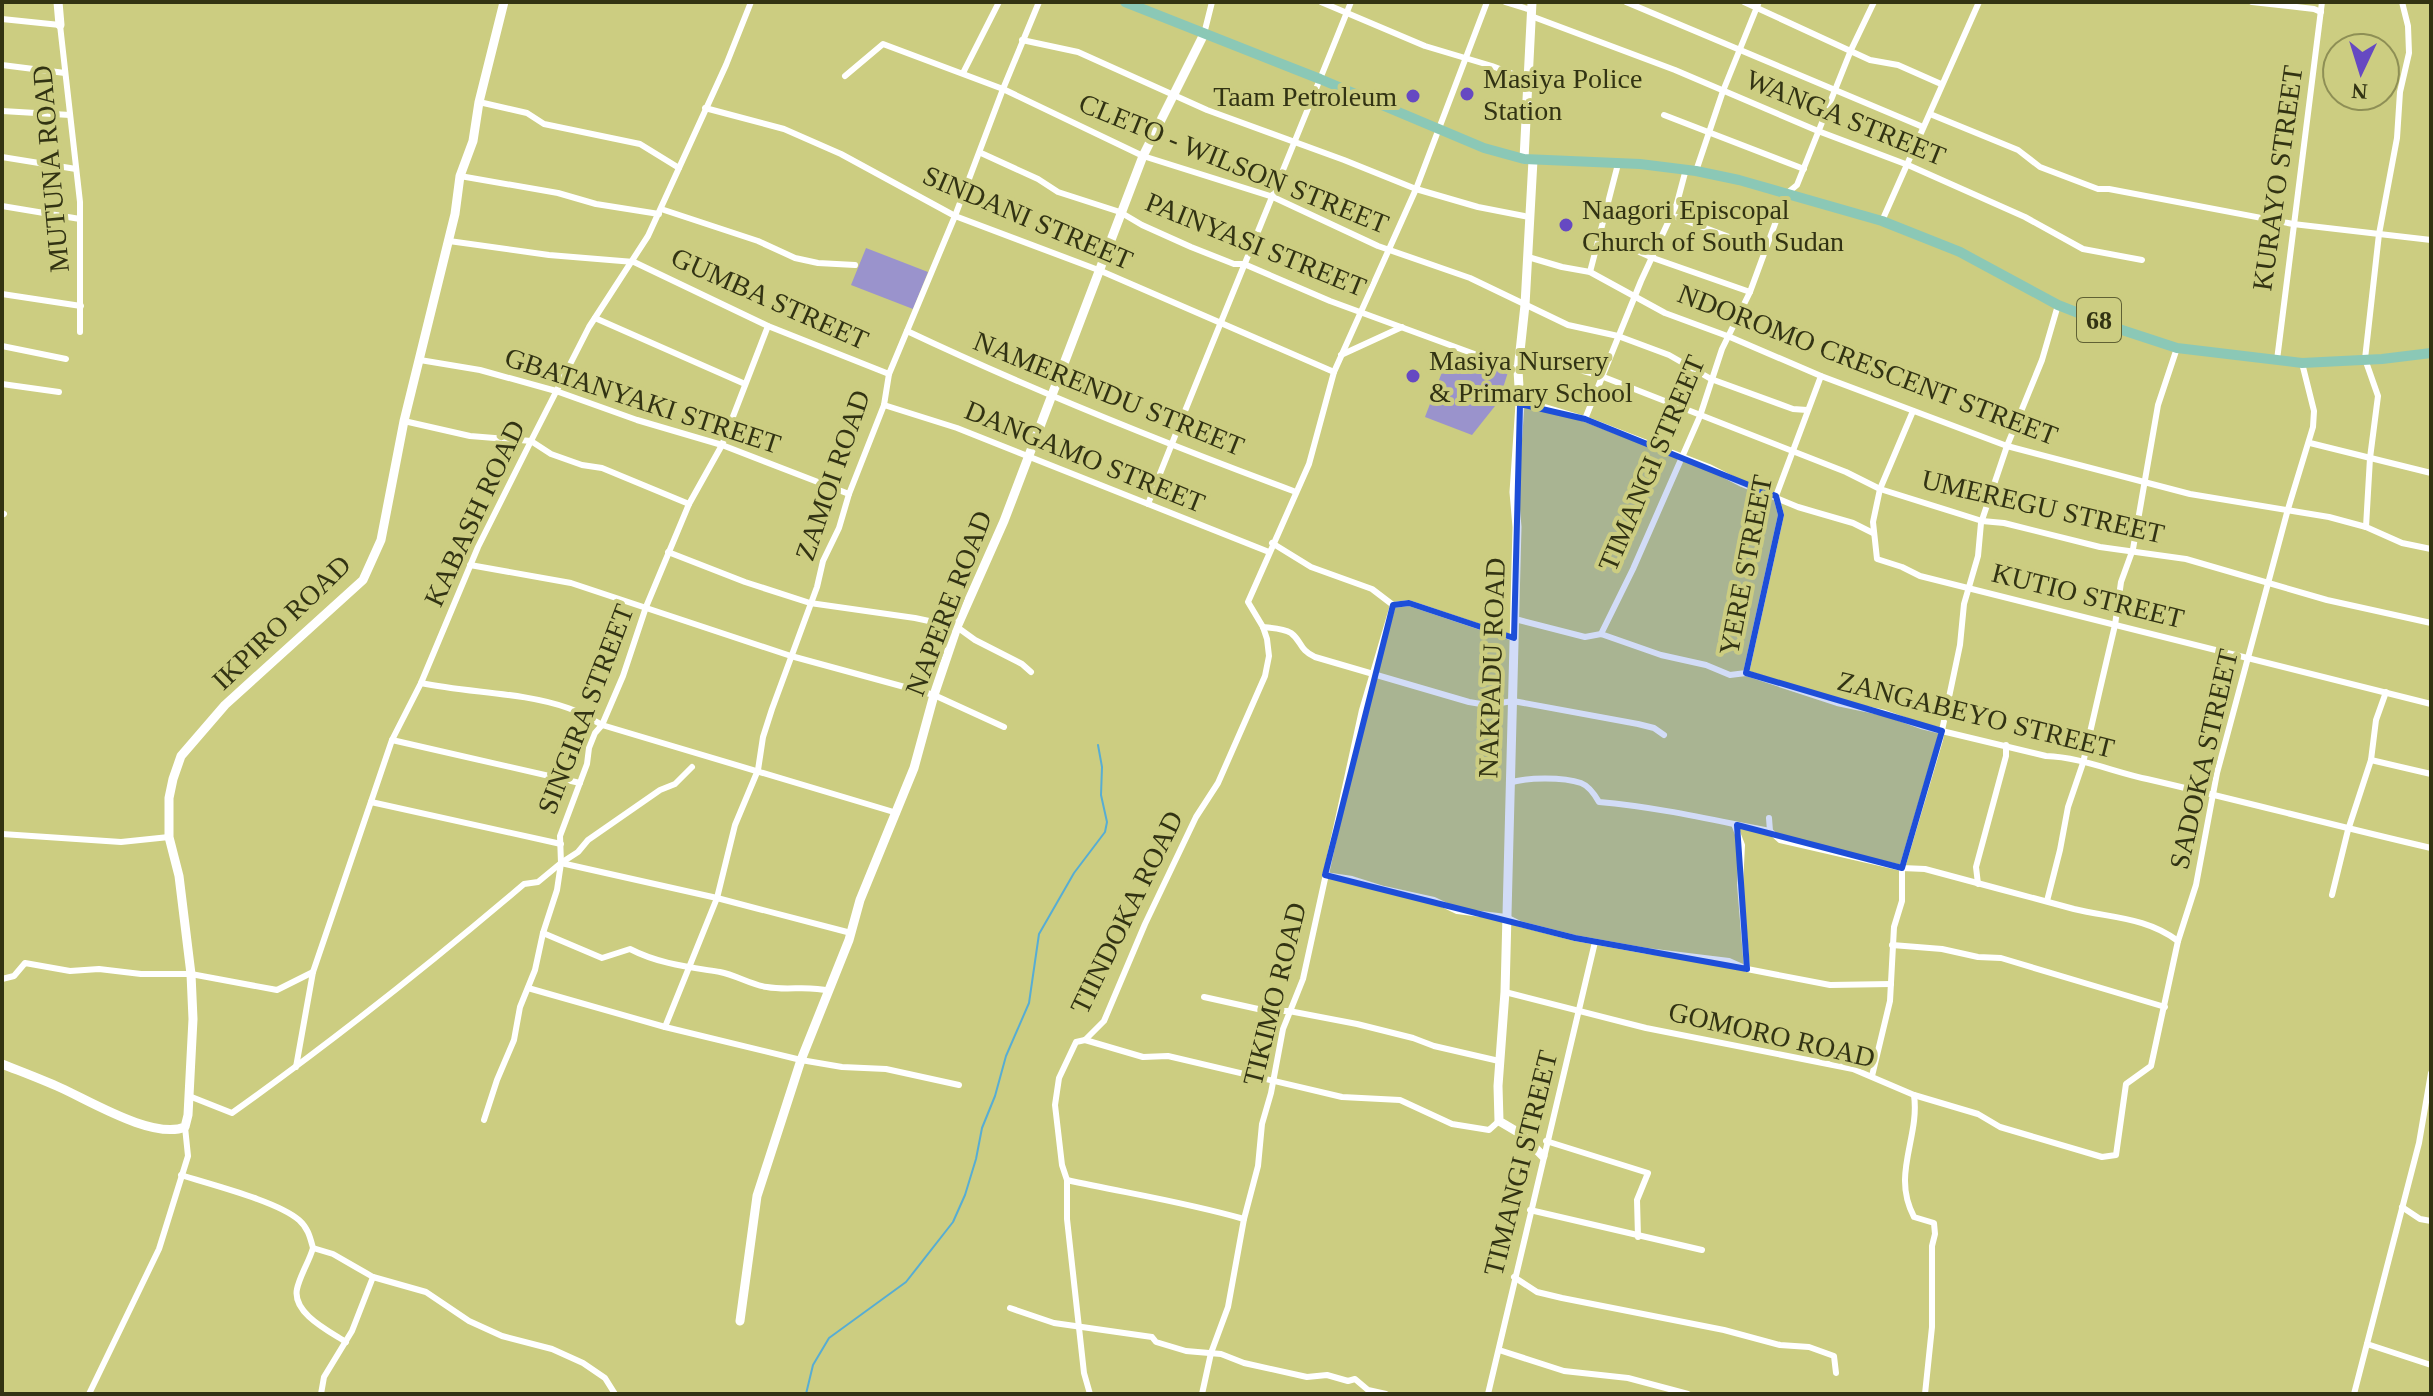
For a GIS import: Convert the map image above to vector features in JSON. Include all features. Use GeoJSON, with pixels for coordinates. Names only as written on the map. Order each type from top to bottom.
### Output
{"type":"FeatureCollection","features":[{"type":"Feature","properties":{"kind":"main road","name":"68"},"geometry":{"type":"LineString","coordinates":[[1125,2],[1484,148],[1529,159],[1691,170],[1882,221],[1978,260],[2058,305],[2177,348],[2302,363],[2431,353]]}},
{"type":"Feature","properties":{"kind":"street","name":"MUTUNA ROAD"},"geometry":{"type":"LineString","coordinates":[[58,2],[80,219],[80,332]]}},
{"type":"Feature","properties":{"kind":"street","name":"IKPIRO ROAD"},"geometry":{"type":"LineString","coordinates":[[185,1127],[193,1019],[191,974],[179,876],[169,837],[169,798],[181,756],[225,705],[363,580],[381,540],[404,421],[449,241],[460,176],[473,141],[479,102],[504,2]]}},
{"type":"Feature","properties":{"kind":"street","name":"KABASH ROAD"},"geometry":{"type":"LineString","coordinates":[[296,1067],[313,972],[392,740],[421,683],[470,565],[556,391],[595,318],[634,262],[660,211],[751,2]]}},
{"type":"Feature","properties":{"kind":"street"},"geometry":{"type":"LineString","coordinates":[[963,73],[999,2]]}},
{"type":"Feature","properties":{"kind":"street","name":"ZAMOI ROAD"},"geometry":{"type":"LineString","coordinates":[[665,1027],[717,898],[735,825],[758,770],[763,737],[817,587],[823,561],[839,528],[884,405],[889,374],[981,153],[1003,89],[1039,2]]}},
{"type":"Feature","properties":{"kind":"street"},"geometry":{"type":"LineString","coordinates":[[1204,34],[1212,2]]}},
{"type":"Feature","properties":{"kind":"street"},"geometry":{"type":"LineString","coordinates":[[1321,2],[1425,46],[1529,80]]}},
{"type":"Feature","properties":{"kind":"street"},"geometry":{"type":"LineString","coordinates":[[1148,504],[1351,2]]}},
{"type":"Feature","properties":{"kind":"street"},"geometry":{"type":"LineString","coordinates":[[1269,552],[1309,464],[1334,372],[1416,189],[1487,2]]}},
{"type":"Feature","properties":{"kind":"street","name":"WANGA STREET"},"geometry":{"type":"LineString","coordinates":[[1505,2],[1532,9],[1818,131],[1908,165],[2025,217],[2083,249],[2142,260]]}},
{"type":"Feature","properties":{"kind":"street"},"geometry":{"type":"LineString","coordinates":[[1626,2],[1923,127]]}},
{"type":"Feature","properties":{"kind":"street"},"geometry":{"type":"LineString","coordinates":[[1744,2],[1758,4],[1870,60],[1898,65],[1941,84]]}},
{"type":"Feature","properties":{"kind":"street","name":"TIMANGI STREET"},"geometry":{"type":"LineString","coordinates":[[1601,634],[1700,416],[1711,379],[1750,292],[1786,194],[1797,185],[1851,50],[1874,2]]}},
{"type":"Feature","properties":{"kind":"street"},"geometry":{"type":"LineString","coordinates":[[1882,221],[1979,2]]}},
{"type":"Feature","properties":{"kind":"street"},"geometry":{"type":"LineString","coordinates":[[2252,2],[2321,12]]}},
{"type":"Feature","properties":{"kind":"street","name":"KURAYO STREET"},"geometry":{"type":"LineString","coordinates":[[2277,360],[2322,2]]}},
{"type":"Feature","properties":{"kind":"street"},"geometry":{"type":"LineString","coordinates":[[2366,527],[2378,396],[2365,359],[2379,234],[2397,138],[2400,92],[2409,53],[2408,26],[2402,2]]}},
{"type":"Feature","properties":{"kind":"street"},"geometry":{"type":"LineString","coordinates":[[1585,419],[1604,378],[1618,336],[1708,133],[1758,4]]}},
{"type":"Feature","properties":{"kind":"street","name":"NAKPADU ROAD"},"geometry":{"type":"LineString","coordinates":[[1499,1121],[1513,701],[1517,527],[1514,492],[1520,404],[1518,370],[1528,257],[1532,9]]}},
{"type":"Feature","properties":{"kind":"street"},"geometry":{"type":"LineString","coordinates":[[2,19],[60,25]]}},
{"type":"Feature","properties":{"kind":"street","name":"NAPERE ROAD"},"geometry":{"type":"LineString","coordinates":[[740,1321],[757,1196],[801,1060],[851,933],[860,900],[914,768],[957,627],[1029,458],[1143,156],[1204,34]]}},
{"type":"Feature","properties":{"kind":"street"},"geometry":{"type":"LineString","coordinates":[[1022,40],[1078,52],[1207,110],[1416,189],[1478,207],[1529,217]]}},
{"type":"Feature","properties":{"kind":"street","name":"CLETO - WILSON STREET"},"geometry":{"type":"LineString","coordinates":[[845,76],[883,44],[1003,89],[1143,156],[1273,197],[1378,246],[1470,278],[1568,325],[1618,336],[1669,355],[1711,379],[1793,409],[1807,410]]}},
{"type":"Feature","properties":{"kind":"street"},"geometry":{"type":"LineString","coordinates":[[2,65],[65,73]]}},
{"type":"Feature","properties":{"kind":"street"},"geometry":{"type":"LineString","coordinates":[[479,102],[527,113],[544,124],[640,144],[679,168]]}},
{"type":"Feature","properties":{"kind":"street","name":"SINDANI STREET"},"geometry":{"type":"LineString","coordinates":[[705,108],[784,129],[841,154],[955,216],[1101,271],[1334,372]]}},
{"type":"Feature","properties":{"kind":"street"},"geometry":{"type":"LineString","coordinates":[[2,111],[70,115]]}},
{"type":"Feature","properties":{"kind":"street"},"geometry":{"type":"LineString","coordinates":[[1930,114],[2018,150],[2040,167],[2098,189],[2293,224],[2431,240]]}},
{"type":"Feature","properties":{"kind":"street"},"geometry":{"type":"LineString","coordinates":[[1664,115],[1804,169]]}},
{"type":"Feature","properties":{"kind":"street","name":"PAINYASI STREET"},"geometry":{"type":"LineString","coordinates":[[981,153],[1038,179],[1058,192],[1120,212],[1191,247],[1234,264],[1244,264],[1518,370]]}},
{"type":"Feature","properties":{"kind":"street"},"geometry":{"type":"LineString","coordinates":[[2,157],[76,169]]}},
{"type":"Feature","properties":{"kind":"street"},"geometry":{"type":"LineString","coordinates":[[1590,272],[1618,164]]}},
{"type":"Feature","properties":{"kind":"street"},"geometry":{"type":"LineString","coordinates":[[460,176],[558,193],[596,204],[660,211],[758,241],[795,258],[855,265]]}},
{"type":"Feature","properties":{"kind":"street"},"geometry":{"type":"LineString","coordinates":[[2,206],[80,219]]}},
{"type":"Feature","properties":{"kind":"street"},"geometry":{"type":"LineString","coordinates":[[1671,215],[1766,251]]}},
{"type":"Feature","properties":{"kind":"street"},"geometry":{"type":"LineString","coordinates":[[1601,235],[1653,258],[1750,292]]}},
{"type":"Feature","properties":{"kind":"street"},"geometry":{"type":"LineString","coordinates":[[449,241],[549,255],[634,262]]}},
{"type":"Feature","properties":{"kind":"street","name":"NDOROMO CRESCENT STREET"},"geometry":{"type":"LineString","coordinates":[[1528,257],[1590,272],[1665,313],[2007,446],[2190,494],[2288,509],[2366,527],[2402,543],[2431,549]]}},
{"type":"Feature","properties":{"kind":"street","name":"GUMBA STREET"},"geometry":{"type":"LineString","coordinates":[[634,262],[768,326],[889,374]]}},
{"type":"Feature","properties":{"kind":"street"},"geometry":{"type":"LineString","coordinates":[[2,294],[81,306]]}},
{"type":"Feature","properties":{"kind":"street"},"geometry":{"type":"LineString","coordinates":[[1872,1076],[1882,1041],[1891,984],[1894,927],[1902,901],[1902,868],[1942,731],[1978,556],[1982,521],[2007,446],[2042,360],[2058,305]]}},
{"type":"Feature","properties":{"kind":"street"},"geometry":{"type":"LineString","coordinates":[[595,318],[745,384]]}},
{"type":"Feature","properties":{"kind":"street","name":"SINGIRA STREET"},"geometry":{"type":"LineString","coordinates":[[484,1120],[514,1040],[520,1007],[535,970],[557,890],[561,863],[560,836],[580,783],[589,748],[623,676],[646,607],[689,504],[722,445],[768,326]]}},
{"type":"Feature","properties":{"kind":"street"},"geometry":{"type":"LineString","coordinates":[[1341,355],[1402,327]]}},
{"type":"Feature","properties":{"kind":"street","name":"NAMERENDU STREET"},"geometry":{"type":"LineString","coordinates":[[907,331],[989,370],[1171,446],[1296,492]]}},
{"type":"Feature","properties":{"kind":"street"},"geometry":{"type":"LineString","coordinates":[[2,346],[66,359]]}},
{"type":"Feature","properties":{"kind":"street"},"geometry":{"type":"LineString","coordinates":[[2047,901],[2068,807],[2083,763],[2115,625],[2121,582],[2132,551],[2158,405],[2177,348]]}},
{"type":"Feature","properties":{"kind":"street","name":"UMEREGU STREET"},"geometry":{"type":"LineString","coordinates":[[1520,353],[1604,378],[1846,472],[1880,489],[1982,521],[2004,523],[2100,547],[2186,559],[2387,615],[2431,623]]}},
{"type":"Feature","properties":{"kind":"street","name":"GBATANYAKI STREET"},"geometry":{"type":"LineString","coordinates":[[420,360],[480,370],[556,391],[637,420],[722,445],[849,494]]}},
{"type":"Feature","properties":{"kind":"street","name":"SADOKA STREET"},"geometry":{"type":"LineString","coordinates":[[2116,1155],[2126,1084],[2151,1066],[2178,941],[2196,885],[2213,794],[2288,509],[2310,443],[2314,411],[2302,363]]}},
{"type":"Feature","properties":{"kind":"street","name":"YERE STREET"},"geometry":{"type":"LineString","coordinates":[[1746,673],[1781,515],[1776,496],[1821,376]]}},
{"type":"Feature","properties":{"kind":"street"},"geometry":{"type":"LineString","coordinates":[[2,384],[59,392]]}},
{"type":"Feature","properties":{"kind":"street"},"geometry":{"type":"LineString","coordinates":[[1520,404],[1545,407],[1585,419],[1682,456],[1798,507],[1866,528],[1873,533],[1880,489],[1913,411]]}},
{"type":"Feature","properties":{"kind":"street","name":"DANGAMO STREET"},"geometry":{"type":"LineString","coordinates":[[884,405],[957,428],[1269,552]]}},
{"type":"Feature","properties":{"kind":"street"},"geometry":{"type":"LineString","coordinates":[[404,421],[470,436],[531,441],[551,454],[582,465],[602,468],[689,504]]}},
{"type":"Feature","properties":{"kind":"street"},"geometry":{"type":"LineString","coordinates":[[2310,443],[2431,473]]}},
{"type":"Feature","properties":{"kind":"street","name":"KUTIO STREET"},"geometry":{"type":"LineString","coordinates":[[1873,533],[1877,559],[1920,576],[2431,704]]}},
{"type":"Feature","properties":{"kind":"street"},"geometry":{"type":"LineString","coordinates":[[1272,543],[1311,567],[1372,589],[1393,605],[1409,603],[1513,638]]}},
{"type":"Feature","properties":{"kind":"street"},"geometry":{"type":"LineString","coordinates":[[668,552],[810,603],[957,627],[1031,672]]}},
{"type":"Feature","properties":{"kind":"street","name":"TIINDOKA ROAD"},"geometry":{"type":"LineString","coordinates":[[1090,1394],[1084,1373],[1067,1219],[1067,1180],[1062,1165],[1055,1105],[1059,1078],[1076,1042],[1085,1040],[1104,1021],[1145,924],[1196,817],[1218,783],[1265,676],[1269,656],[1263,627],[1248,602],[1269,552]]}},
{"type":"Feature","properties":{"kind":"street"},"geometry":{"type":"LineString","coordinates":[[470,565],[571,583],[791,656],[934,695],[1004,727]]}},
{"type":"Feature","properties":{"kind":"street","name":"TIKIMO ROAD"},"geometry":{"type":"LineString","coordinates":[[1202,1394],[1211,1353],[1228,1307],[1244,1219],[1258,1166],[1262,1124],[1289,1011],[1307,964],[1318,920],[1325,875],[1371,672],[1393,605]]}},
{"type":"Feature","properties":{"kind":"street","name":"ZANGABEYO STREET"},"geometry":{"type":"LineString","coordinates":[[1514,621],[1585,637],[1601,634],[1730,675],[1746,673],[1837,703],[1885,713],[1942,731],[2046,756],[2062,757],[2431,848]]}},
{"type":"Feature","properties":{"kind":"street"},"geometry":{"type":"LineString","coordinates":[[1263,627],[1292,634],[1304,652],[1315,657],[1469,702],[1487,705],[1513,701],[1638,724],[1654,728],[1664,735]]}},
{"type":"Feature","properties":{"kind":"street"},"geometry":{"type":"LineString","coordinates":[[421,683],[457,691],[500,694],[568,708],[602,725],[897,813]]}},
{"type":"Feature","properties":{"kind":"street"},"geometry":{"type":"LineString","coordinates":[[2332,895],[2348,830],[2371,760],[2376,720],[2386,692]]}},
{"type":"Feature","properties":{"kind":"street"},"geometry":{"type":"LineString","coordinates":[[392,740],[580,783]]}},
{"type":"Feature","properties":{"kind":"street"},"geometry":{"type":"LineString","coordinates":[[1978,884],[1976,867],[2006,756],[2006,745]]}},
{"type":"Feature","properties":{"kind":"street"},"geometry":{"type":"LineString","coordinates":[[2371,760],[2431,774]]}},
{"type":"Feature","properties":{"kind":"street"},"geometry":{"type":"LineString","coordinates":[[189,1096],[232,1113],[449,948],[524,884],[538,882],[578,852],[588,840],[660,790],[675,784],[692,767]]}},
{"type":"Feature","properties":{"kind":"street"},"geometry":{"type":"LineString","coordinates":[[1510,767],[1526,777]]}},
{"type":"Feature","properties":{"kind":"street"},"geometry":{"type":"LineString","coordinates":[[1509,783],[1526,777],[1581,783],[1590,789],[1599,802],[1761,827],[1780,840],[1902,868],[1925,869],[2077,909],[2139,921],[2156,927],[2178,941]]}},
{"type":"Feature","properties":{"kind":"street"},"geometry":{"type":"LineString","coordinates":[[371,802],[561,844]]}},
{"type":"Feature","properties":{"kind":"street"},"geometry":{"type":"LineString","coordinates":[[1761,827],[1769,819],[1770,831]]}},
{"type":"Feature","properties":{"kind":"street"},"geometry":{"type":"LineString","coordinates":[[1734,824],[1742,845],[1740,885],[1747,969]]}},
{"type":"Feature","properties":{"kind":"street"},"geometry":{"type":"LineString","coordinates":[[2,834],[121,842],[169,837]]}},
{"type":"Feature","properties":{"kind":"street"},"geometry":{"type":"LineString","coordinates":[[561,863],[717,898],[851,933]]}},
{"type":"Feature","properties":{"kind":"street"},"geometry":{"type":"LineString","coordinates":[[1325,875],[1434,900],[1457,911],[1506,917],[1520,924],[1595,942],[1729,961],[1747,969],[1830,985],[1891,984]]}},
{"type":"Feature","properties":{"kind":"street"},"geometry":{"type":"LineString","coordinates":[[543,933],[602,958],[630,949],[645,957],[689,969],[722,973],[764,987],[829,991]]}},
{"type":"Feature","properties":{"kind":"street","name":"TIMANGI STREET"},"geometry":{"type":"LineString","coordinates":[[1488,1394],[1595,942]]}},
{"type":"Feature","properties":{"kind":"street"},"geometry":{"type":"LineString","coordinates":[[1892,945],[2001,958],[2165,1007]]}},
{"type":"Feature","properties":{"kind":"street"},"geometry":{"type":"LineString","coordinates":[[2,979],[14,976],[25,963],[70,971],[99,969],[141,974],[191,974],[277,990],[313,972]]}},
{"type":"Feature","properties":{"kind":"street"},"geometry":{"type":"LineString","coordinates":[[528,988],[665,1027],[801,1060],[842,1067],[886,1069],[959,1085]]}},
{"type":"Feature","properties":{"kind":"street","name":"GOMORO ROAD"},"geometry":{"type":"LineString","coordinates":[[1505,992],[1661,1031],[1853,1069],[1914,1095],[1978,1114],[2000,1127],[2102,1157],[2116,1155]]}},
{"type":"Feature","properties":{"kind":"street"},"geometry":{"type":"LineString","coordinates":[[1204,997],[1267,1011],[1289,1011],[1357,1024],[1499,1061]]}},
{"type":"Feature","properties":{"kind":"street"},"geometry":{"type":"LineString","coordinates":[[1085,1040],[1143,1057],[1168,1056],[1342,1097],[1400,1100],[1452,1124],[1489,1130],[1499,1121],[1521,1134],[1543,1156]]}},
{"type":"Feature","properties":{"kind":"street"},"geometry":{"type":"LineString","coordinates":[[2,1064],[135,1121],[177,1130],[185,1127],[188,1156],[159,1249],[89,1394]]}},
{"type":"Feature","properties":{"kind":"street"},"geometry":{"type":"LineString","coordinates":[[2354,1394],[2419,1143],[2431,1073]]}},
{"type":"Feature","properties":{"kind":"street"},"geometry":{"type":"LineString","coordinates":[[1914,1095],[1916,1111],[1903,1168],[1908,1206],[1914,1217],[1934,1223],[1935,1234],[1932,1327],[1925,1394]]}},
{"type":"Feature","properties":{"kind":"street"},"geometry":{"type":"LineString","coordinates":[[1546,1141],[1648,1173],[1637,1200],[1638,1237]]}},
{"type":"Feature","properties":{"kind":"street"},"geometry":{"type":"LineString","coordinates":[[181,1175],[281,1208],[301,1221],[309,1232],[313,1248],[296,1291],[298,1304],[310,1317],[346,1342]]}},
{"type":"Feature","properties":{"kind":"street"},"geometry":{"type":"LineString","coordinates":[[1067,1180],[1163,1198],[1244,1219]]}},
{"type":"Feature","properties":{"kind":"street"},"geometry":{"type":"LineString","coordinates":[[2402,1207],[2420,1219],[2431,1221]]}},
{"type":"Feature","properties":{"kind":"street"},"geometry":{"type":"LineString","coordinates":[[1530,1210],[1702,1250]]}},
{"type":"Feature","properties":{"kind":"street"},"geometry":{"type":"LineString","coordinates":[[313,1248],[325,1250],[373,1277],[426,1292],[502,1336],[552,1349],[583,1363],[605,1378],[615,1394]]}},
{"type":"Feature","properties":{"kind":"street"},"geometry":{"type":"LineString","coordinates":[[321,1394],[324,1377],[346,1342],[373,1277]]}},
{"type":"Feature","properties":{"kind":"street"},"geometry":{"type":"LineString","coordinates":[[1514,1277],[1537,1292],[1562,1298],[1724,1330],[1780,1345],[1809,1347],[1834,1356],[1836,1373]]}},
{"type":"Feature","properties":{"kind":"street"},"geometry":{"type":"LineString","coordinates":[[1010,1308],[1054,1323],[1152,1337],[1156,1342],[1186,1351],[1211,1353],[1307,1377],[1327,1375],[1348,1381],[1355,1379],[1368,1390],[1386,1394]]}},
{"type":"Feature","properties":{"kind":"street"},"geometry":{"type":"LineString","coordinates":[[2367,1344],[2431,1365]]}},
{"type":"Feature","properties":{"kind":"street"},"geometry":{"type":"LineString","coordinates":[[1499,1350],[1564,1371],[1628,1378],[1688,1394]]}},
{"type":"Feature","properties":{"kind":"highlighted area"},"geometry":{"type":"Polygon","coordinates":[[[1520,404],[1585,419],[1776,496],[1781,515],[1746,673],[1942,731],[1902,868],[1737,825],[1747,969],[1575,938],[1325,875],[1393,605],[1409,603],[1514,638],[1520,404]]]}},
{"type":"Feature","properties":{"kind":"shaded area"},"geometry":{"type":"Polygon","coordinates":[[[866,248],[928,272],[913,309],[851,285],[866,248]]]}},
{"type":"Feature","properties":{"kind":"shaded area"},"geometry":{"type":"Polygon","coordinates":[[[1450,351],[1508,372],[1499,401],[1472,435],[1425,417],[1450,351]]]}},
{"type":"Feature","properties":{"kind":"waterway"},"geometry":{"type":"LineString","coordinates":[[806,1394],[813,1365],[829,1338],[906,1282],[953,1222],[965,1195],[982,1128],[1006,1056],[1029,1003],[1039,934],[1074,873],[1105,832],[1107,822],[1101,795],[1102,767],[1098,745]]}},
{"type":"Feature","properties":{"kind":"place","name":"Masiya Police Station"},"geometry":{"type":"Point","coordinates":[1467,94]}},
{"type":"Feature","properties":{"kind":"place","name":"Taam Petroleum"},"geometry":{"type":"Point","coordinates":[1413,96]}},
{"type":"Feature","properties":{"kind":"place","name":"Naagori Episcopal Church of South Sudan"},"geometry":{"type":"Point","coordinates":[1566,225]}},
{"type":"Feature","properties":{"kind":"place","name":"Masiya Nursery & Primary School"},"geometry":{"type":"Point","coordinates":[1413,376]}}]}
